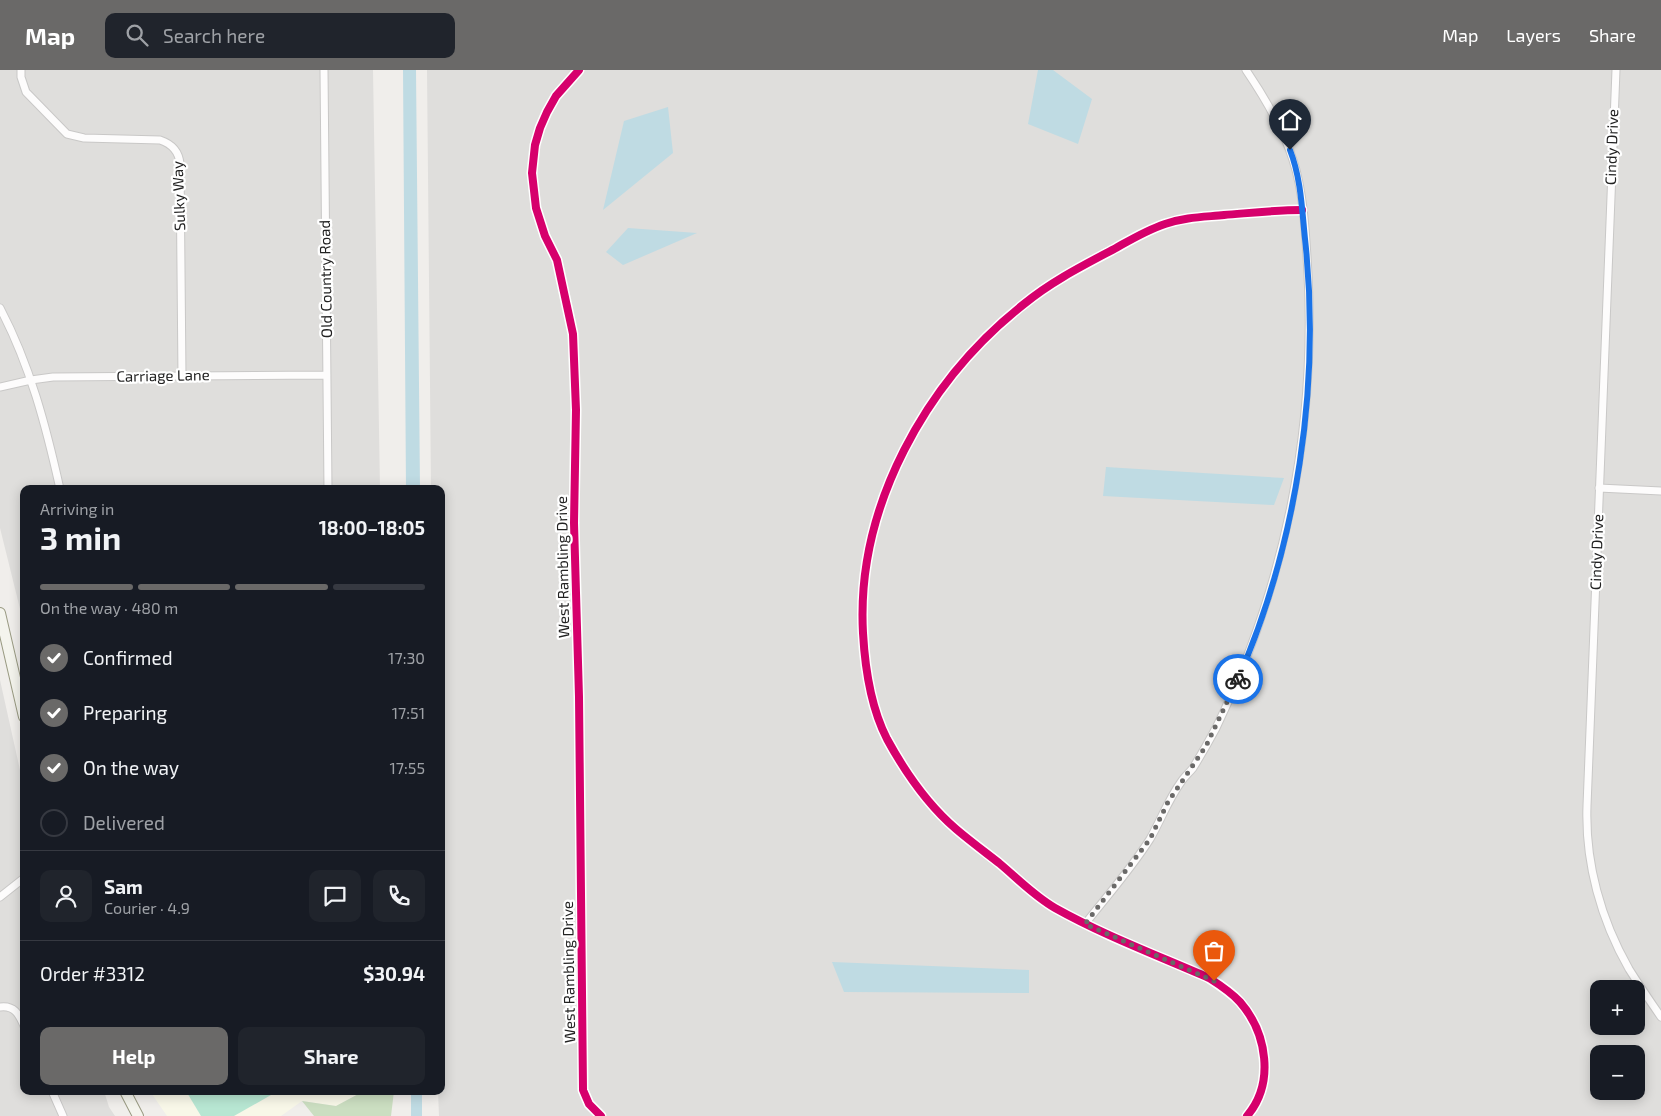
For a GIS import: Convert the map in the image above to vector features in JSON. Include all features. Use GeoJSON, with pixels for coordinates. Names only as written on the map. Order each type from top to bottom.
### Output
{"type":"FeatureCollection","features":[{"type":"Feature","properties":{"kind":"street","name":"Sulky Way"},"geometry":{"type":"LineString","coordinates":[[21,70],[21,77],[26,92],[67,134],[84,138],[160,140],[170,145],[178,153],[180,164],[182,376]]}},
{"type":"Feature","properties":{"kind":"street","name":"Old Country Road"},"geometry":{"type":"LineString","coordinates":[[324,70],[328,485]]}},
{"type":"Feature","properties":{"kind":"street","name":"West Rambling Drive"},"geometry":{"type":"LineString","coordinates":[[579,70],[567,82],[547,112],[535,145],[532,173],[536,208],[545,236],[558,260],[573,334],[576,410],[574,523],[579,697],[584,1083],[585,1095],[589,1104],[601,1116]]}},
{"type":"Feature","properties":{"kind":"street"},"geometry":{"type":"LineString","coordinates":[[1085,924],[1150,839],[1168,802],[1206,746],[1224,710],[1261,619],[1279,561],[1294,494],[1308,385],[1310,306],[1302,210],[1294,161],[1286,140],[1266,100],[1246,70]]}},
{"type":"Feature","properties":{"kind":"street","name":"Cindy Drive"},"geometry":{"type":"LineString","coordinates":[[1616,70],[1587,813],[1590,859],[1601,904],[1614,940],[1629,968],[1661,1017]]}},
{"type":"Feature","properties":{"kind":"street"},"geometry":{"type":"LineString","coordinates":[[1247,1116],[1259,1096],[1265,1070],[1260,1037],[1255,1025],[1240,1002],[1226,989],[1209,978],[1085,924],[1053,907],[1027,888],[955,828],[927,799],[903,766],[885,736],[877,713],[867,670],[862,623],[862,599],[872,535],[902,456],[914,432],[942,388],[982,341],[1023,304],[1093,259],[1166,223],[1195,217],[1278,210],[1302,210]]}},
{"type":"Feature","properties":{"kind":"street"},"geometry":{"type":"LineString","coordinates":[[0,308],[20,350],[31,380],[43,417],[59,485]]}},
{"type":"Feature","properties":{"kind":"street","name":"Carriage Lane"},"geometry":{"type":"LineString","coordinates":[[0,387],[53,377],[327,374]]}},
{"type":"Feature","properties":{"kind":"street"},"geometry":{"type":"LineString","coordinates":[[1599,488],[1661,491]]}},
{"type":"Feature","properties":{"kind":"street"},"geometry":{"type":"LineString","coordinates":[[0,613],[20,700]]}},
{"type":"Feature","properties":{"kind":"street"},"geometry":{"type":"LineString","coordinates":[[0,897],[20,881]]}},
{"type":"Feature","properties":{"kind":"street"},"geometry":{"type":"LineString","coordinates":[[0,1007],[7,1006],[16,1011],[20,1018]]}},
{"type":"Feature","properties":{"kind":"street"},"geometry":{"type":"LineString","coordinates":[[52,1116],[62,1113],[54,1095]]}},
{"type":"Feature","properties":{"kind":"street"},"geometry":{"type":"LineString","coordinates":[[127,1095],[138,1116]]}},
{"type":"Feature","properties":{"kind":"shaded area"},"geometry":{"type":"Polygon","coordinates":[[[0,70],[373,70],[380,485],[20,485],[20,609],[0,528],[0,70]]]}},
{"type":"Feature","properties":{"kind":"shaded area"},"geometry":{"type":"Polygon","coordinates":[[[427,70],[1661,70],[1661,1116],[439,1116],[438,1095],[445,1095],[445,485],[431,485],[427,70]]]}},
{"type":"Feature","properties":{"kind":"shaded area"},"geometry":{"type":"Polygon","coordinates":[[[0,680],[20,770],[20,1095],[105,1095],[109,1107],[115,1116],[0,1116],[0,680]]]}},
{"type":"Feature","properties":{"kind":"shaded area"},"geometry":{"type":"Polygon","coordinates":[[[153,1095],[357,1095],[336,1106],[302,1101],[281,1116],[167,1116],[153,1095]]]}},
{"type":"Feature","properties":{"kind":"green space"},"geometry":{"type":"Polygon","coordinates":[[[188,1095],[271,1095],[234,1116],[201,1116],[188,1095]]]}},
{"type":"Feature","properties":{"kind":"green space"},"geometry":{"type":"Polygon","coordinates":[[[357,1095],[394,1095],[391,1116],[314,1116],[302,1101],[336,1106],[357,1095]]]}},
{"type":"Feature","properties":{"kind":"water"},"geometry":{"type":"Polygon","coordinates":[[[403,70],[416,70],[420,485],[406,485],[403,70]]]}},
{"type":"Feature","properties":{"kind":"water"},"geometry":{"type":"Polygon","coordinates":[[[1038,70],[1053,70],[1092,99],[1078,144],[1028,124],[1038,70]]]}},
{"type":"Feature","properties":{"kind":"water"},"geometry":{"type":"Polygon","coordinates":[[[668,107],[673,153],[603,210],[624,121],[668,107]]]}},
{"type":"Feature","properties":{"kind":"water"},"geometry":{"type":"Polygon","coordinates":[[[628,228],[697,233],[623,265],[606,252],[628,228]]]}},
{"type":"Feature","properties":{"kind":"water"},"geometry":{"type":"Polygon","coordinates":[[[1106,467],[1284,478],[1274,505],[1103,496],[1106,467]]]}},
{"type":"Feature","properties":{"kind":"water"},"geometry":{"type":"Polygon","coordinates":[[[832,962],[1029,970],[1029,993],[844,992],[832,962]]]}},
{"type":"Feature","properties":{"kind":"water"},"geometry":{"type":"Polygon","coordinates":[[[411,1095],[422,1095],[422,1116],[411,1116],[411,1095]]]}},
{"type":"Feature","properties":{"kind":"cycle path"},"geometry":{"type":"LineString","coordinates":[[579,70],[556,96],[547,112],[535,145],[532,173],[536,208],[545,236],[557,260],[573,334],[576,410],[574,523],[579,697],[583,1090],[589,1104],[601,1116]]}},
{"type":"Feature","properties":{"kind":"cycle path"},"geometry":{"type":"LineString","coordinates":[[1247,1116],[1256,1103],[1262,1089],[1264,1058],[1256,1028],[1249,1014],[1237,998],[1209,978],[1073,918],[1047,903],[946,820],[901,764],[881,727],[867,674],[863,633],[864,586],[871,539],[885,494],[904,450],[928,409],[957,370],[989,335],[1024,304],[1068,274],[1140,235],[1165,224],[1194,218],[1302,210]]}},
{"type":"Feature","properties":{"kind":"way so far"},"geometry":{"type":"LineString","coordinates":[[1214,981],[1085,924],[1150,839],[1168,802],[1206,746],[1238,679]]}},
{"type":"Feature","properties":{"kind":"route"},"geometry":{"type":"LineString","coordinates":[[1238,679],[1261,619],[1286,532],[1299,464],[1308,385],[1310,306],[1307,256],[1298,182],[1290,150]]}}]}
